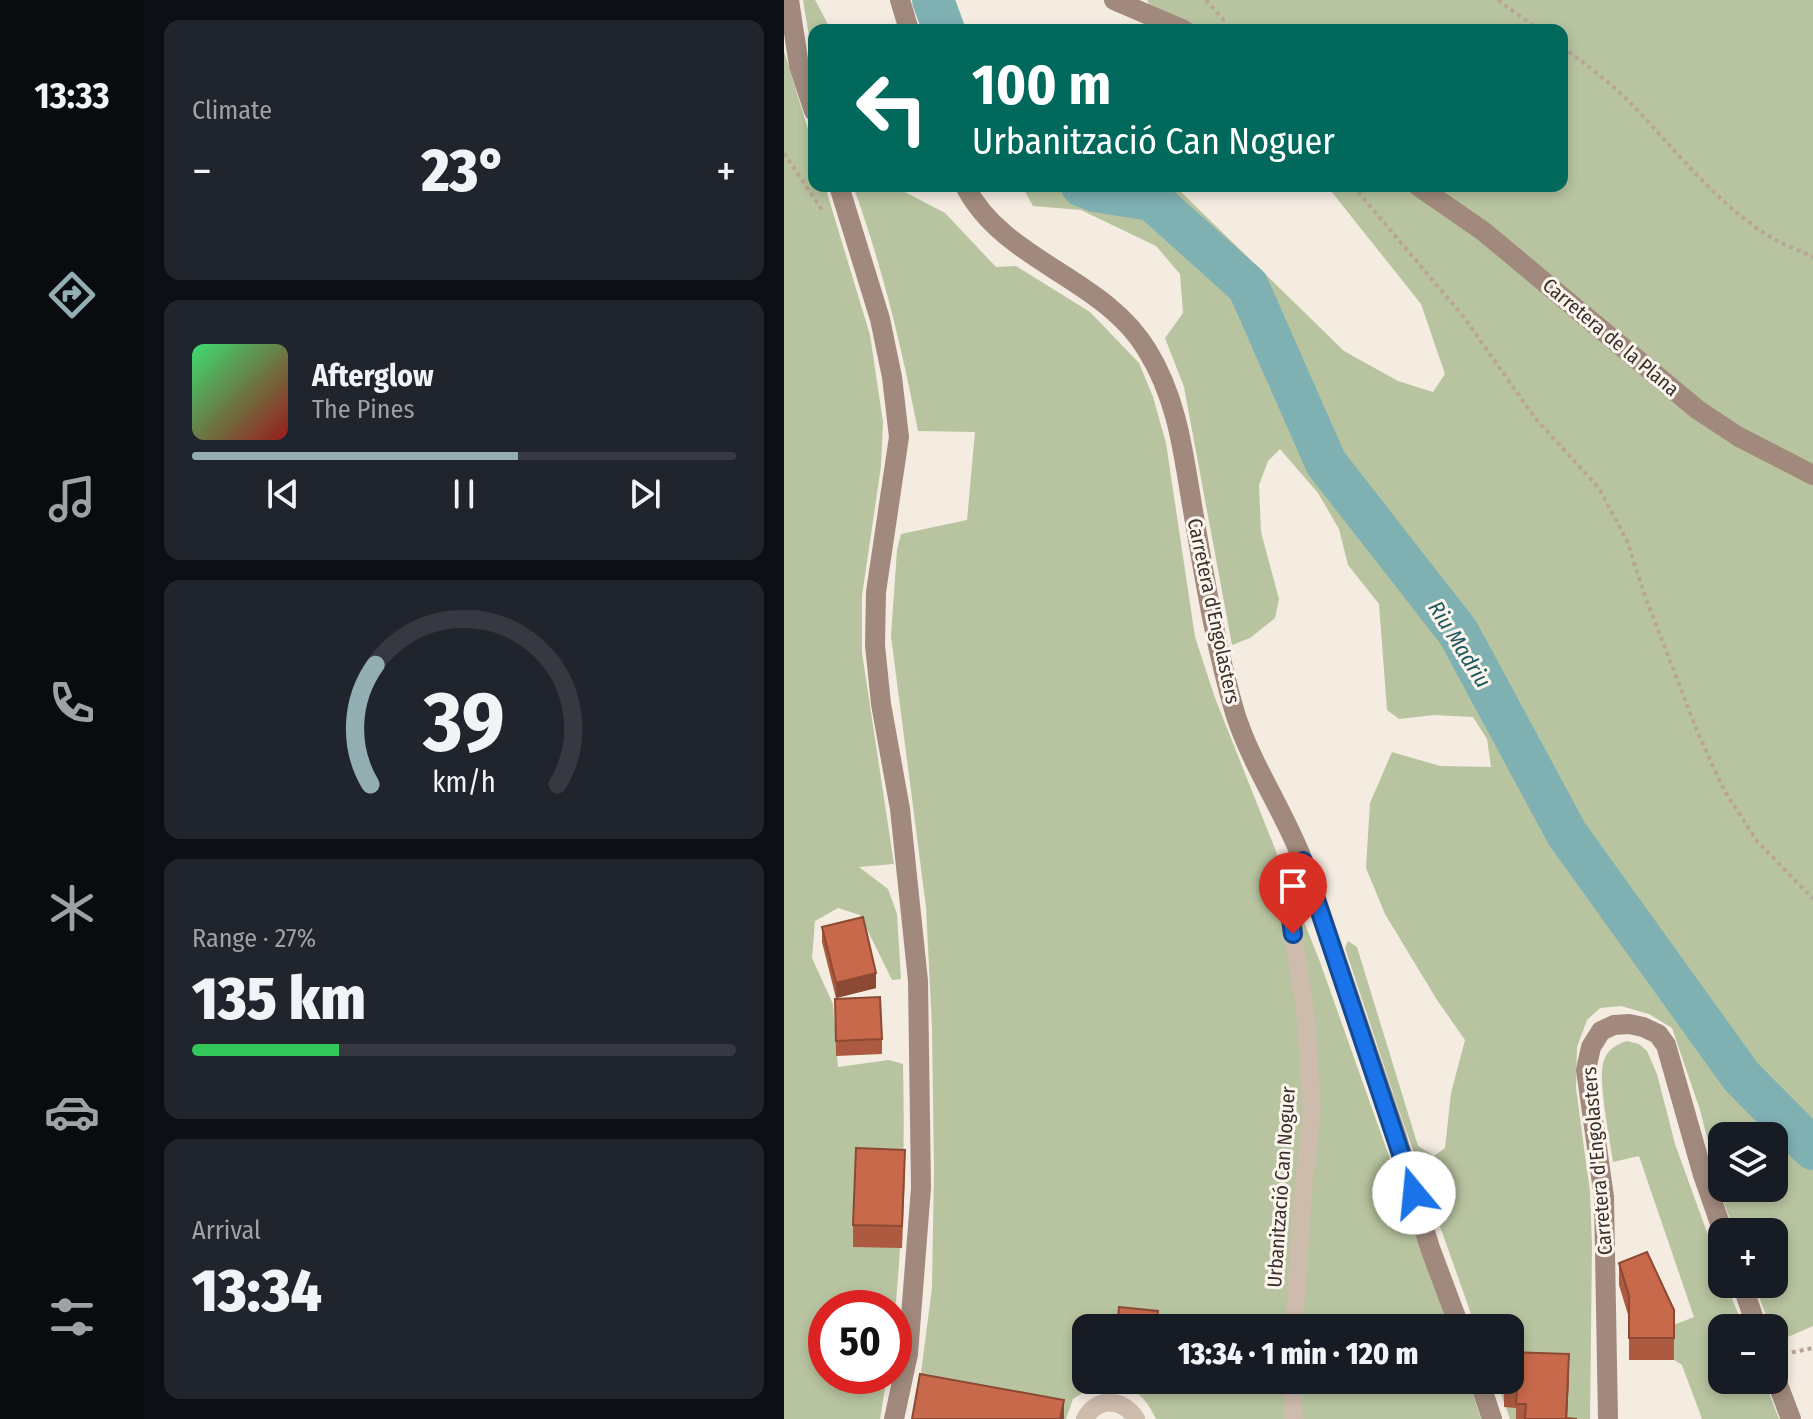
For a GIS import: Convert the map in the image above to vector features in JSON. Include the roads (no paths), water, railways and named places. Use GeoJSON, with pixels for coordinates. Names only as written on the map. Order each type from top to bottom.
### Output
{"type":"FeatureCollection","features":[{"type":"Feature","properties":{"kind":"main road"},"geometry":{"type":"LineString","coordinates":[[789,0],[799,66],[808,93]]}},
{"type":"Feature","properties":{"kind":"main road"},"geometry":{"type":"LineString","coordinates":[[900,0],[907,24]]}},
{"type":"Feature","properties":{"kind":"main road"},"geometry":{"type":"LineString","coordinates":[[1114,0],[1170,24]]}},
{"type":"Feature","properties":{"kind":"main road"},"geometry":{"type":"LineString","coordinates":[[841,192],[880,319],[892,377],[899,437],[876,592],[875,645],[881,704],[900,809],[918,981],[921,1158],[908,1354],[894,1419]]}},
{"type":"Feature","properties":{"kind":"main road","name":"Carretera d'Engolasters"},"geometry":{"type":"LineString","coordinates":[[969,192],[989,222],[1007,237],[1070,278],[1121,318],[1145,346],[1164,379],[1174,406],[1206,585],[1236,715],[1303,861],[1397,1138],[1430,1248],[1455,1314]]}},
{"type":"Feature","properties":{"kind":"main road","name":"Carretera de la Plana"},"geometry":{"type":"LineString","coordinates":[[1427,192],[1483,231],[1698,410],[1739,437],[1813,475]]}},
{"type":"Feature","properties":{"kind":"main road","name":"Carretera d'Engolasters"},"geometry":{"type":"LineString","coordinates":[[1608,1419],[1604,1197],[1586,1070],[1591,1047],[1601,1031],[1614,1025],[1629,1024],[1658,1034],[1666,1045],[1718,1218]]}},
{"type":"Feature","properties":{"kind":"main road"},"geometry":{"type":"LineString","coordinates":[[1484,1394],[1492,1419]]}},
{"type":"Feature","properties":{"kind":"main road"},"geometry":{"type":"LineString","coordinates":[[1782,1394],[1791,1419]]}},
{"type":"Feature","properties":{"kind":"street","name":"Urbanització Can Noguer"},"geometry":{"type":"LineString","coordinates":[[1295,1314],[1312,1108],[1305,1009],[1289,909],[1292,877],[1303,861]]}},
{"type":"Feature","properties":{"kind":"street"},"geometry":{"type":"LineString","coordinates":[[1293,1394],[1294,1419]]}},
{"type":"Feature","properties":{"kind":"street"},"geometry":{"type":"LineString","coordinates":[[1085,1419],[1095,1405],[1104,1403],[1117,1403],[1129,1409],[1136,1419]]}},
{"type":"Feature","properties":{"kind":"waterway","name":"Riu Madriu"},"geometry":{"type":"LineString","coordinates":[[933,0],[942,24]]}},
{"type":"Feature","properties":{"kind":"waterway","name":"Riu Madriu"},"geometry":{"type":"LineString","coordinates":[[1101,192],[1152,200],[1248,286],[1326,463],[1458,632],[1567,834],[1741,1076],[1813,1149]]}}]}
